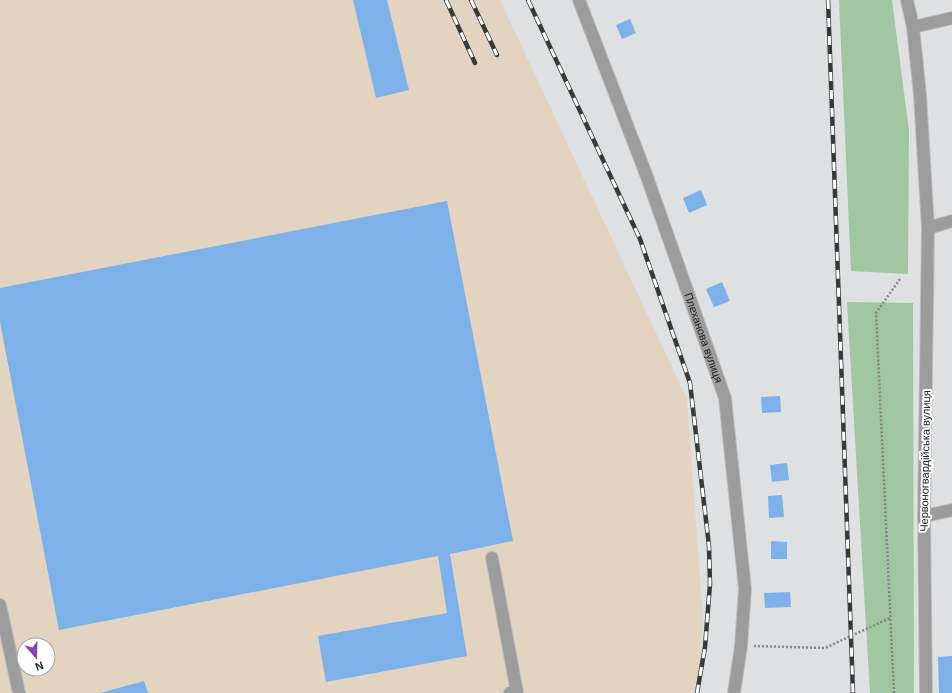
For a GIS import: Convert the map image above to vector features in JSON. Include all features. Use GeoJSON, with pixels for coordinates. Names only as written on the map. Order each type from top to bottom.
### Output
{"type":"FeatureCollection","features":[{"type":"Feature","properties":{"kind":"street","name":"Плеханова вулиця"},"geometry":{"type":"LineString","coordinates":[[579,0],[647,177],[725,398],[745,590],[741,646],[734,693]]}},
{"type":"Feature","properties":{"kind":"street","name":"Червоногвардійська вулиця"},"geometry":{"type":"LineString","coordinates":[[907,0],[913,27],[920,95],[928,228],[924,516],[926,693]]}},
{"type":"Feature","properties":{"kind":"street"},"geometry":{"type":"LineString","coordinates":[[913,27],[952,18]]}},
{"type":"Feature","properties":{"kind":"street"},"geometry":{"type":"LineString","coordinates":[[928,228],[952,220]]}},
{"type":"Feature","properties":{"kind":"street"},"geometry":{"type":"LineString","coordinates":[[924,516],[952,510]]}},
{"type":"Feature","properties":{"kind":"street"},"geometry":{"type":"LineString","coordinates":[[492,558],[517,692],[510,693]]}},
{"type":"Feature","properties":{"kind":"street"},"geometry":{"type":"LineString","coordinates":[[0,605],[19,693]]}},
{"type":"Feature","properties":{"kind":"path"},"geometry":{"type":"LineString","coordinates":[[894,693],[876,313],[900,279]]}},
{"type":"Feature","properties":{"kind":"path"},"geometry":{"type":"LineString","coordinates":[[741,646],[825,648],[890,618]]}},
{"type":"Feature","properties":{"kind":"shaded area"},"geometry":{"type":"Polygon","coordinates":[[[0,0],[500,0],[687,399],[703,619],[700,666],[693,693],[0,693],[0,0]]]}},
{"type":"Feature","properties":{"kind":"green space"},"geometry":{"type":"Polygon","coordinates":[[[839,0],[892,0],[909,131],[908,274],[851,271],[839,0]]]}},
{"type":"Feature","properties":{"kind":"green space"},"geometry":{"type":"Polygon","coordinates":[[[847,302],[913,303],[914,693],[870,693],[847,302]]]}},
{"type":"Feature","properties":{"kind":"building"},"geometry":{"type":"Polygon","coordinates":[[[353,0],[387,0],[409,90],[376,98],[353,0]]]}},
{"type":"Feature","properties":{"kind":"building"},"geometry":{"type":"Polygon","coordinates":[[[630,19],[636,33],[622,39],[616,25],[630,19]]]}},
{"type":"Feature","properties":{"kind":"building"},"geometry":{"type":"Polygon","coordinates":[[[701,190],[707,205],[689,213],[683,198],[701,190]]]}},
{"type":"Feature","properties":{"kind":"building"},"geometry":{"type":"Polygon","coordinates":[[[447,201],[513,541],[450,554],[467,656],[326,682],[318,636],[447,613],[438,556],[59,630],[0,322],[0,288],[447,201]]]}},
{"type":"Feature","properties":{"kind":"building"},"geometry":{"type":"Polygon","coordinates":[[[722,282],[730,301],[714,307],[706,289],[722,282]]]}},
{"type":"Feature","properties":{"kind":"building"},"geometry":{"type":"Polygon","coordinates":[[[780,396],[781,412],[762,413],[761,397],[780,396]]]}},
{"type":"Feature","properties":{"kind":"building"},"geometry":{"type":"Polygon","coordinates":[[[787,463],[789,480],[772,482],[770,465],[787,463]]]}},
{"type":"Feature","properties":{"kind":"building"},"geometry":{"type":"Polygon","coordinates":[[[782,495],[784,517],[769,518],[768,496],[782,495]]]}},
{"type":"Feature","properties":{"kind":"building"},"geometry":{"type":"Polygon","coordinates":[[[771,541],[787,542],[787,559],[771,559],[771,541]]]}},
{"type":"Feature","properties":{"kind":"building"},"geometry":{"type":"Polygon","coordinates":[[[790,592],[791,607],[765,608],[764,593],[790,592]]]}},
{"type":"Feature","properties":{"kind":"building"},"geometry":{"type":"Polygon","coordinates":[[[952,656],[952,693],[939,693],[938,657],[952,656]]]}},
{"type":"Feature","properties":{"kind":"building"},"geometry":{"type":"Polygon","coordinates":[[[144,681],[148,693],[100,693],[144,681]]]}},
{"type":"Feature","properties":{"kind":"railway"},"geometry":{"type":"LineString","coordinates":[[446,0],[475,63]]}},
{"type":"Feature","properties":{"kind":"railway"},"geometry":{"type":"LineString","coordinates":[[471,0],[497,55]]}},
{"type":"Feature","properties":{"kind":"railway"},"geometry":{"type":"LineString","coordinates":[[528,0],[640,239],[690,383],[709,546],[710,584],[705,647],[697,693]]}},
{"type":"Feature","properties":{"kind":"railway"},"geometry":{"type":"LineString","coordinates":[[828,0],[853,693]]}}]}
